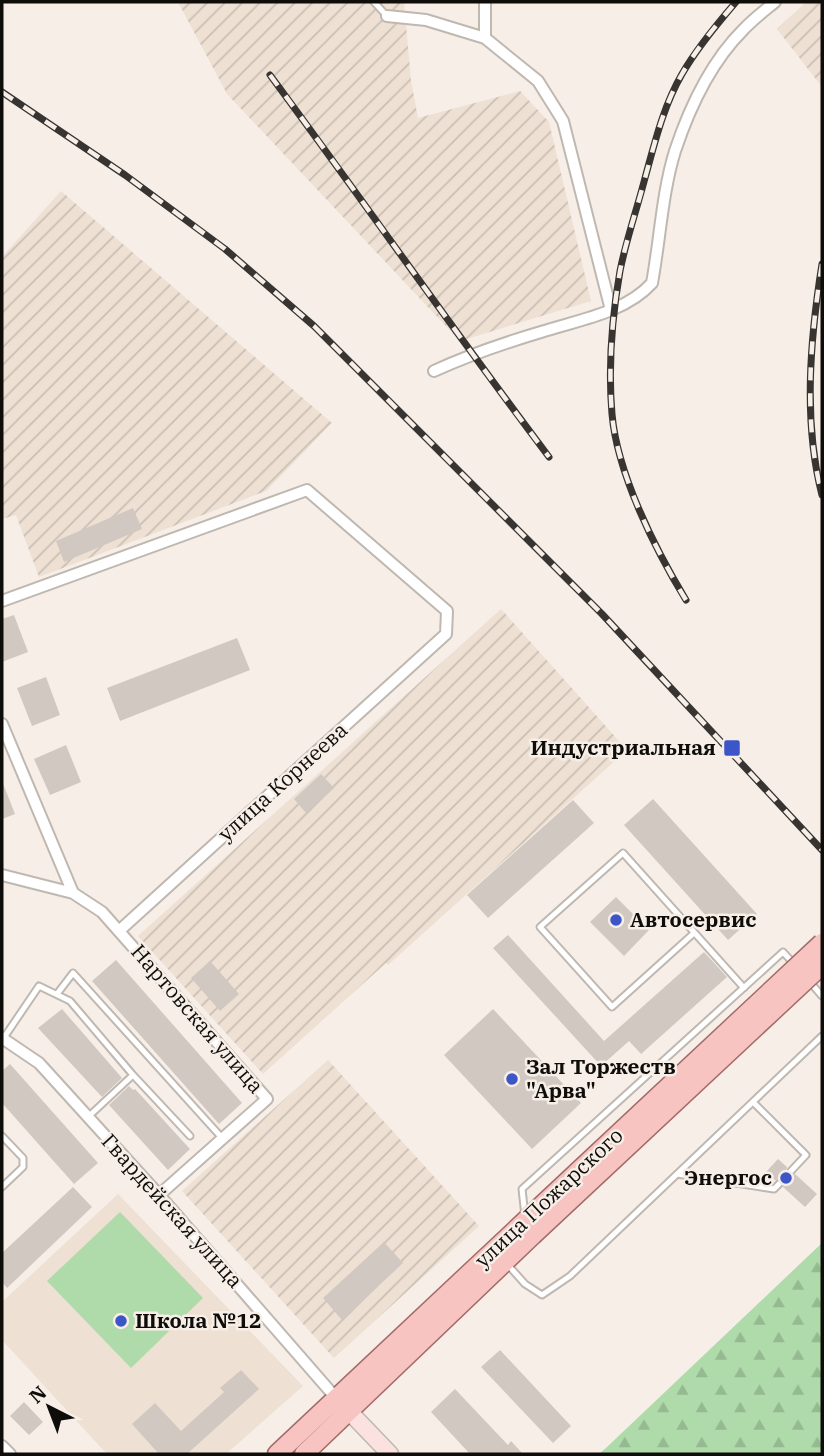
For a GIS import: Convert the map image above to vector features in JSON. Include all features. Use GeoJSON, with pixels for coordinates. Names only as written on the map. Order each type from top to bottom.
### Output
{"type":"FeatureCollection","features":[{"type":"Feature","properties":{"kind":"main road","name":"улица Пожарского"},"geometry":{"type":"LineString","coordinates":[[304,1454],[505,1262],[530,1228],[822,943]]}},
{"type":"Feature","properties":{"kind":"main road","name":"улица Пожарского"},"geometry":{"type":"LineString","coordinates":[[277,1454],[336,1398],[530,1228],[822,965]]}},
{"type":"Feature","properties":{"kind":"street"},"geometry":{"type":"LineString","coordinates":[[485,2],[485,38]]}},
{"type":"Feature","properties":{"kind":"street"},"geometry":{"type":"LineString","coordinates":[[434,371],[496,346],[611,310],[642,294],[652,283],[675,151],[694,107],[714,66],[741,31],[775,2]]}},
{"type":"Feature","properties":{"kind":"street"},"geometry":{"type":"LineString","coordinates":[[387,16],[426,20],[485,38],[538,81],[563,121],[611,310]]}},
{"type":"Feature","properties":{"kind":"street","name":"улица Корнеева"},"geometry":{"type":"LineString","coordinates":[[2,601],[307,489],[447,611],[446,634],[120,930]]}},
{"type":"Feature","properties":{"kind":"street"},"geometry":{"type":"LineString","coordinates":[[2,724],[73,893]]}},
{"type":"Feature","properties":{"kind":"street","name":"Нартовская улица"},"geometry":{"type":"LineString","coordinates":[[2,875],[73,893],[102,912],[267,1099],[159,1195]]}},
{"type":"Feature","properties":{"kind":"street","name":"Гвардейская улица"},"geometry":{"type":"LineString","coordinates":[[2,1039],[39,1063],[159,1195],[336,1398],[390,1454]]}},
{"type":"Feature","properties":{"kind":"street"},"geometry":{"type":"LineString","coordinates":[[2,1446],[10,1454]]}},
{"type":"Feature","properties":{"kind":"lane"},"geometry":{"type":"LineString","coordinates":[[374,2],[387,16]]}},
{"type":"Feature","properties":{"kind":"lane"},"geometry":{"type":"LineString","coordinates":[[694,933],[612,1007],[540,927],[622,853],[744,988]]}},
{"type":"Feature","properties":{"kind":"lane"},"geometry":{"type":"LineString","coordinates":[[530,1228],[522,1189],[783,952],[822,996]]}},
{"type":"Feature","properties":{"kind":"lane"},"geometry":{"type":"LineString","coordinates":[[57,995],[73,973],[223,1139]]}},
{"type":"Feature","properties":{"kind":"lane"},"geometry":{"type":"LineString","coordinates":[[2,1039],[38,986],[70,1001],[190,1136]]}},
{"type":"Feature","properties":{"kind":"lane"},"geometry":{"type":"LineString","coordinates":[[505,1262],[525,1284],[542,1295],[570,1276],[822,1037]]}},
{"type":"Feature","properties":{"kind":"lane"},"geometry":{"type":"LineString","coordinates":[[88,1116],[133,1075]]}},
{"type":"Feature","properties":{"kind":"lane"},"geometry":{"type":"LineString","coordinates":[[753,1102],[806,1155],[791,1171]]}},
{"type":"Feature","properties":{"kind":"lane"},"geometry":{"type":"LineString","coordinates":[[2,1136],[23,1158],[23,1167],[2,1187]]}},
{"type":"Feature","properties":{"kind":"lane"},"geometry":{"type":"LineString","coordinates":[[677,1174],[774,1189],[779,1184]]}},
{"type":"Feature","properties":{"kind":"shaded area"},"geometry":{"type":"Polygon","coordinates":[[[178,2],[404,2],[411,81],[418,118],[520,91],[549,122],[591,301],[460,341],[227,94],[178,2]]]}},
{"type":"Feature","properties":{"kind":"shaded area"},"geometry":{"type":"Polygon","coordinates":[[[806,2],[822,2],[822,87],[777,29],[806,2]]]}},
{"type":"Feature","properties":{"kind":"shaded area"},"geometry":{"type":"Polygon","coordinates":[[[61,191],[332,423],[266,491],[39,577],[16,515],[2,519],[2,257],[61,191]]]}},
{"type":"Feature","properties":{"kind":"shaded area"},"geometry":{"type":"Polygon","coordinates":[[[501,609],[627,750],[263,1074],[138,936],[501,609]]]}},
{"type":"Feature","properties":{"kind":"shaded area"},"geometry":{"type":"Polygon","coordinates":[[[328,1060],[479,1226],[334,1358],[182,1191],[328,1060]]]}},
{"type":"Feature","properties":{"kind":"shaded area","name":"Школа №12"},"geometry":{"type":"Polygon","coordinates":[[[118,1194],[303,1386],[226,1454],[107,1454],[2,1340],[2,1302],[118,1194]]]}},
{"type":"Feature","properties":{"kind":"green space"},"geometry":{"type":"Polygon","coordinates":[[[120,1212],[203,1298],[131,1368],[47,1281],[120,1212]]]}},
{"type":"Feature","properties":{"kind":"green space"},"geometry":{"type":"Polygon","coordinates":[[[822,1243],[822,1454],[599,1454],[607,1447],[822,1243]]]}},
{"type":"Feature","properties":{"kind":"building"},"geometry":{"type":"Polygon","coordinates":[[[133,508],[142,529],[64,562],[56,541],[133,508]]]}},
{"type":"Feature","properties":{"kind":"building"},"geometry":{"type":"Polygon","coordinates":[[[14,615],[28,652],[2,662],[2,619],[14,615]]]}},
{"type":"Feature","properties":{"kind":"building"},"geometry":{"type":"Polygon","coordinates":[[[237,638],[250,670],[120,721],[107,688],[237,638]]]}},
{"type":"Feature","properties":{"kind":"building"},"geometry":{"type":"Polygon","coordinates":[[[46,677],[60,715],[32,726],[17,688],[46,677]]]}},
{"type":"Feature","properties":{"kind":"building"},"geometry":{"type":"Polygon","coordinates":[[[66,745],[81,782],[50,795],[34,759],[66,745]]]}},
{"type":"Feature","properties":{"kind":"building"},"geometry":{"type":"Polygon","coordinates":[[[321,774],[334,788],[306,813],[294,799],[321,774]]]}},
{"type":"Feature","properties":{"kind":"building"},"geometry":{"type":"Polygon","coordinates":[[[2,781],[15,814],[2,819],[2,781]]]}},
{"type":"Feature","properties":{"kind":"building"},"geometry":{"type":"Polygon","coordinates":[[[653,799],[757,914],[728,940],[624,825],[653,799]]]}},
{"type":"Feature","properties":{"kind":"building"},"geometry":{"type":"Polygon","coordinates":[[[573,800],[594,823],[488,918],[467,895],[573,800]]]}},
{"type":"Feature","properties":{"kind":"building"},"geometry":{"type":"Polygon","coordinates":[[[616,897],[649,930],[624,956],[590,922],[616,897]]]}},
{"type":"Feature","properties":{"kind":"building"},"geometry":{"type":"Polygon","coordinates":[[[508,935],[604,1041],[704,952],[727,977],[641,1054],[629,1041],[601,1066],[493,948],[508,935]]]}},
{"type":"Feature","properties":{"kind":"building"},"geometry":{"type":"Polygon","coordinates":[[[116,960],[242,1103],[219,1124],[92,981],[116,960]]]}},
{"type":"Feature","properties":{"kind":"building"},"geometry":{"type":"Polygon","coordinates":[[[210,961],[239,994],[220,1011],[191,978],[210,961]]]}},
{"type":"Feature","properties":{"kind":"building"},"geometry":{"type":"Polygon","coordinates":[[[62,1009],[122,1078],[102,1097],[38,1028],[62,1009]]]}},
{"type":"Feature","properties":{"kind":"building","name":"Зал Торжеств \"Арва\""},"geometry":{"type":"Polygon","coordinates":[[[493,1009],[581,1103],[532,1149],[444,1055],[493,1009]]]}},
{"type":"Feature","properties":{"kind":"building"},"geometry":{"type":"Polygon","coordinates":[[[10,1064],[98,1163],[74,1184],[2,1103],[2,1071],[10,1064]]]}},
{"type":"Feature","properties":{"kind":"building"},"geometry":{"type":"Polygon","coordinates":[[[129,1086],[135,1089],[190,1149],[168,1170],[109,1105],[129,1086]]]}},
{"type":"Feature","properties":{"kind":"building","name":"Энергос"},"geometry":{"type":"Polygon","coordinates":[[[778,1159],[787,1167],[788,1175],[795,1174],[817,1194],[805,1207],[783,1187],[782,1180],[775,1180],[766,1172],[778,1159]]]}},
{"type":"Feature","properties":{"kind":"building"},"geometry":{"type":"Polygon","coordinates":[[[73,1187],[92,1207],[7,1288],[2,1282],[2,1253],[73,1187]]]}},
{"type":"Feature","properties":{"kind":"building"},"geometry":{"type":"Polygon","coordinates":[[[384,1242],[403,1263],[342,1320],[323,1298],[384,1242]]]}},
{"type":"Feature","properties":{"kind":"building"},"geometry":{"type":"Polygon","coordinates":[[[500,1350],[571,1426],[553,1443],[481,1367],[500,1350]]]}},
{"type":"Feature","properties":{"kind":"building"},"geometry":{"type":"Polygon","coordinates":[[[241,1370],[259,1389],[187,1454],[159,1454],[132,1424],[155,1403],[181,1431],[224,1392],[220,1388],[241,1370]]]}},
{"type":"Feature","properties":{"kind":"building"},"geometry":{"type":"Polygon","coordinates":[[[455,1389],[508,1445],[511,1441],[523,1454],[470,1454],[431,1412],[455,1389]]]}},
{"type":"Feature","properties":{"kind":"building"},"geometry":{"type":"Polygon","coordinates":[[[24,1402],[43,1422],[29,1435],[10,1416],[24,1402]]]}},
{"type":"Feature","properties":{"kind":"railway"},"geometry":{"type":"LineString","coordinates":[[686,600],[650,534],[621,461],[612,414],[613,324],[622,259],[665,112],[675,86],[688,64],[736,2]]}},
{"type":"Feature","properties":{"kind":"railway"},"geometry":{"type":"LineString","coordinates":[[270,75],[549,457]]}},
{"type":"Feature","properties":{"kind":"railway"},"geometry":{"type":"LineString","coordinates":[[2,92],[125,175],[225,249],[314,326],[602,614],[822,850]]}},
{"type":"Feature","properties":{"kind":"railway"},"geometry":{"type":"LineString","coordinates":[[822,264],[810,380],[812,439],[822,495]]}},
{"type":"Feature","properties":{"kind":"place","name":"Индустриальная"},"geometry":{"type":"Point","coordinates":[732,748]}},
{"type":"Feature","properties":{"kind":"place","name":"Автосервис"},"geometry":{"type":"Point","coordinates":[616,920]}},
{"type":"Feature","properties":{"kind":"place","name":"Зал Торжеств \"Арва\""},"geometry":{"type":"Point","coordinates":[512,1079]}},
{"type":"Feature","properties":{"kind":"place","name":"Энергос"},"geometry":{"type":"Point","coordinates":[786,1178]}},
{"type":"Feature","properties":{"kind":"place","name":"Школа №12"},"geometry":{"type":"Point","coordinates":[121,1321]}}]}
